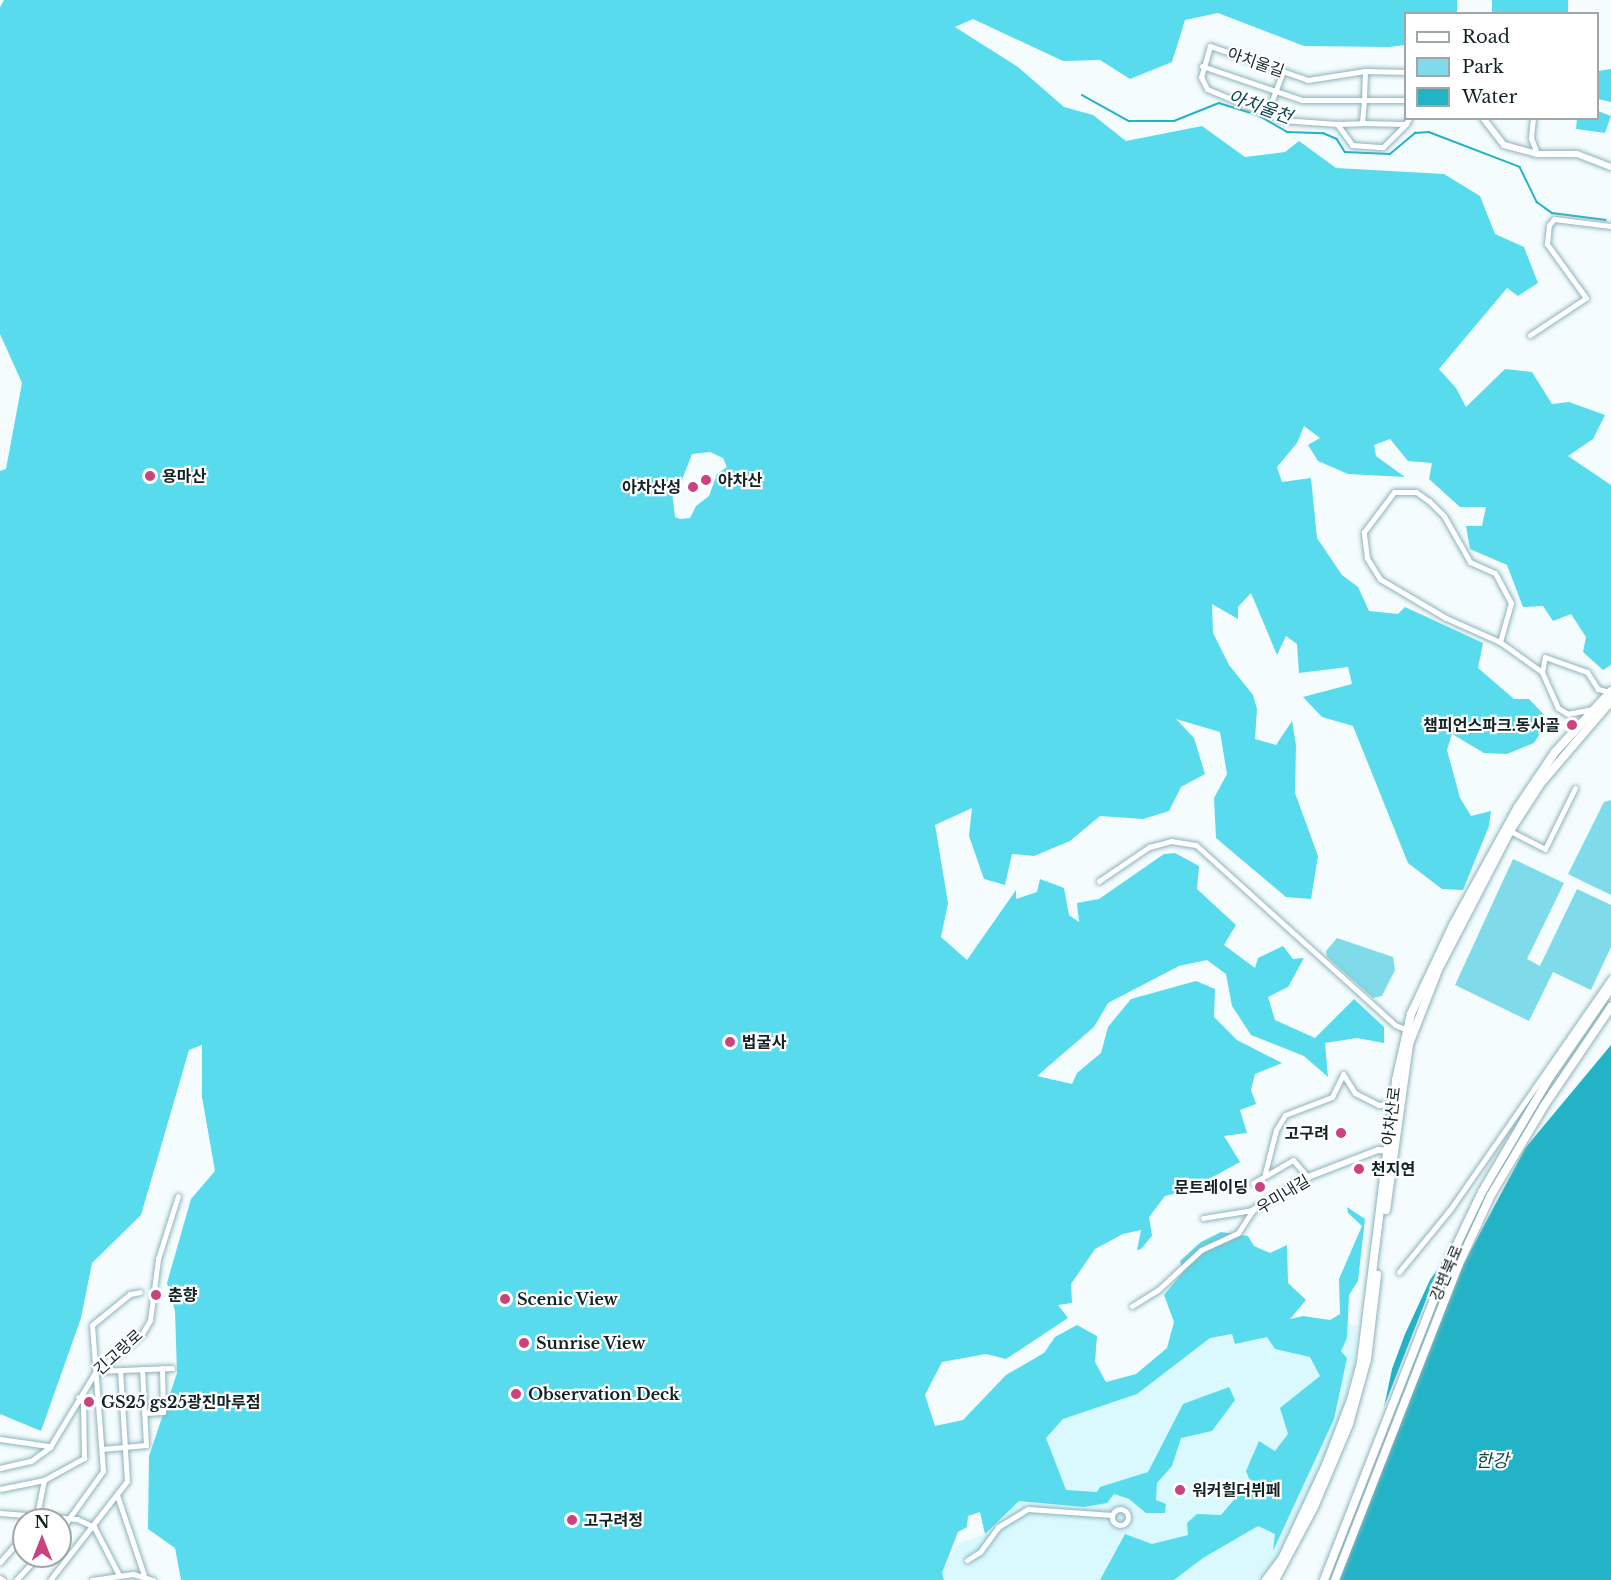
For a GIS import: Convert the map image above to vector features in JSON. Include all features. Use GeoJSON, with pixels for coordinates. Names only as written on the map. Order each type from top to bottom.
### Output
{"type":"FeatureCollection","features":[{"type":"Feature","properties":{"kind":"highway","name":"강변북로"},"geometry":{"type":"LineString","coordinates":[[1324,1580],[1450,1259],[1482,1192],[1548,1080],[1611,988]]}},
{"type":"Feature","properties":{"kind":"highway","name":"강변북로"},"geometry":{"type":"LineString","coordinates":[[1335,1580],[1458,1266],[1491,1195],[1544,1106],[1611,1007]]}},
{"type":"Feature","properties":{"kind":"main road","name":"아차산로"},"geometry":{"type":"LineString","coordinates":[[1275,1580],[1314,1507],[1349,1424],[1364,1373],[1375,1298],[1394,1102],[1409,1031],[1423,996],[1503,831],[1555,752],[1593,709],[1610,695]]}},
{"type":"Feature","properties":{"kind":"main road","name":"아차산로"},"geometry":{"type":"LineString","coordinates":[[1423,996],[1510,831],[1541,783],[1610,695]]}},
{"type":"Feature","properties":{"kind":"main road","name":"아차산로"},"geometry":{"type":"LineString","coordinates":[[1266,1580],[1282,1559],[1299,1523],[1351,1400],[1361,1362],[1406,1043]]}},
{"type":"Feature","properties":{"kind":"street","name":"아치울길"},"geometry":{"type":"LineString","coordinates":[[1404,72],[1365,70],[1308,80],[1210,46],[1202,66],[1201,77],[1207,89],[1296,124],[1408,121]]}},
{"type":"Feature","properties":{"kind":"street"},"geometry":{"type":"LineString","coordinates":[[1202,66],[1302,100],[1404,100]]}},
{"type":"Feature","properties":{"kind":"street"},"geometry":{"type":"LineString","coordinates":[[1362,123],[1365,70]]}},
{"type":"Feature","properties":{"kind":"street"},"geometry":{"type":"LineString","coordinates":[[1267,114],[1283,71]]}},
{"type":"Feature","properties":{"kind":"street"},"geometry":{"type":"LineString","coordinates":[[1485,120],[1504,145],[1537,154],[1577,154],[1609,166]]}},
{"type":"Feature","properties":{"kind":"street"},"geometry":{"type":"LineString","coordinates":[[1533,120],[1532,138],[1537,154]]}},
{"type":"Feature","properties":{"kind":"street"},"geometry":{"type":"LineString","coordinates":[[1337,124],[1352,145],[1383,147],[1408,121]]}},
{"type":"Feature","properties":{"kind":"street"},"geometry":{"type":"LineString","coordinates":[[1530,336],[1586,298],[1547,244],[1549,225],[1554,219],[1611,226]]}},
{"type":"Feature","properties":{"kind":"street"},"geometry":{"type":"LineString","coordinates":[[1500,642],[1510,603],[1495,573],[1470,562],[1444,516],[1429,501],[1416,492],[1394,492],[1364,531],[1367,558],[1380,579],[1446,618],[1500,642],[1542,672],[1558,708],[1568,714],[1593,709]]}},
{"type":"Feature","properties":{"kind":"street"},"geometry":{"type":"LineString","coordinates":[[1542,672],[1545,657],[1587,672],[1598,689],[1610,695]]}},
{"type":"Feature","properties":{"kind":"street"},"geometry":{"type":"LineString","coordinates":[[1510,831],[1545,849],[1575,789]]}},
{"type":"Feature","properties":{"kind":"street"},"geometry":{"type":"LineString","coordinates":[[1099,881],[1149,847],[1171,841],[1196,845],[1395,1025],[1409,1031]]}},
{"type":"Feature","properties":{"kind":"street"},"geometry":{"type":"LineString","coordinates":[[1399,1272],[1449,1211],[1611,978]]}},
{"type":"Feature","properties":{"kind":"street"},"geometry":{"type":"LineString","coordinates":[[1265,1173],[1276,1130],[1284,1114],[1332,1097],[1343,1074],[1355,1093],[1378,1105],[1394,1102]]}},
{"type":"Feature","properties":{"kind":"street","name":"우미내길"},"geometry":{"type":"LineString","coordinates":[[1132,1306],[1158,1290],[1201,1250],[1238,1233],[1253,1210],[1308,1177],[1378,1150],[1390,1151]]}},
{"type":"Feature","properties":{"kind":"street"},"geometry":{"type":"LineString","coordinates":[[1253,1183],[1265,1173],[1293,1160],[1308,1177]]}},
{"type":"Feature","properties":{"kind":"street","name":"긴고랑로"},"geometry":{"type":"LineString","coordinates":[[0,1468],[31,1461],[50,1447],[78,1397],[96,1371],[142,1334],[150,1320],[158,1259],[178,1196]]}},
{"type":"Feature","properties":{"kind":"street"},"geometry":{"type":"LineString","coordinates":[[1203,1218],[1253,1210]]}},
{"type":"Feature","properties":{"kind":"street"},"geometry":{"type":"LineString","coordinates":[[72,1518],[103,1471],[92,1325],[130,1294],[140,1292]]}},
{"type":"Feature","properties":{"kind":"street"},"geometry":{"type":"LineString","coordinates":[[144,1413],[163,1412],[162,1368]]}},
{"type":"Feature","properties":{"kind":"street"},"geometry":{"type":"LineString","coordinates":[[96,1371],[172,1368]]}},
{"type":"Feature","properties":{"kind":"street"},"geometry":{"type":"LineString","coordinates":[[102,1449],[146,1445],[142,1370]]}},
{"type":"Feature","properties":{"kind":"street"},"geometry":{"type":"LineString","coordinates":[[50,1580],[94,1527],[127,1481],[120,1371]]}},
{"type":"Feature","properties":{"kind":"street"},"geometry":{"type":"LineString","coordinates":[[0,1489],[44,1480],[84,1458],[83,1402],[78,1397]]}},
{"type":"Feature","properties":{"kind":"street"},"geometry":{"type":"LineString","coordinates":[[0,1439],[50,1447]]}},
{"type":"Feature","properties":{"kind":"street"},"geometry":{"type":"LineString","coordinates":[[39,1508],[44,1480]]}},
{"type":"Feature","properties":{"kind":"street"},"geometry":{"type":"LineString","coordinates":[[117,1495],[144,1575]]}},
{"type":"Feature","properties":{"kind":"street"},"geometry":{"type":"LineString","coordinates":[[967,1560],[980,1552],[998,1527],[1028,1509],[1112,1515]]}},
{"type":"Feature","properties":{"kind":"street"},"geometry":{"type":"LineString","coordinates":[[72,1519],[94,1527],[119,1575]]}},
{"type":"Feature","properties":{"kind":"street"},"geometry":{"type":"LineString","coordinates":[[0,1562],[12,1548]]}},
{"type":"Feature","properties":{"kind":"street"},"geometry":{"type":"LineString","coordinates":[[16,1580],[27,1568]]}},
{"type":"Feature","properties":{"kind":"street"},"geometry":{"type":"LineString","coordinates":[[92,1580],[119,1575],[144,1575],[153,1580]]}},
{"type":"Feature","properties":{"kind":"street"},"geometry":{"type":"LineString","coordinates":[[137,1580],[144,1575]]}},
{"type":"Feature","properties":{"kind":"shaded area"},"geometry":{"type":"Polygon","coordinates":[[[4,0],[1457,0],[1457,12],[1404,12],[1404,45],[1389,47],[1304,46],[1218,13],[1185,20],[1172,62],[1130,79],[1100,60],[1063,61],[973,19],[955,27],[1018,67],[1064,107],[1093,115],[1126,141],[1202,126],[1245,157],[1285,152],[1299,141],[1336,168],[1444,174],[1480,196],[1495,234],[1524,247],[1538,283],[1518,296],[1507,288],[1439,369],[1456,388],[1466,407],[1505,369],[1532,372],[1552,404],[1569,402],[1605,415],[1593,439],[1568,456],[1611,485],[1611,665],[1603,670],[1583,652],[1586,637],[1571,614],[1553,621],[1543,606],[1523,607],[1507,565],[1470,549],[1466,526],[1482,526],[1486,507],[1460,507],[1429,479],[1432,463],[1408,461],[1390,439],[1374,445],[1376,456],[1405,477],[1348,474],[1318,461],[1308,445],[1320,438],[1304,426],[1297,443],[1277,467],[1282,482],[1311,478],[1317,538],[1342,575],[1358,587],[1369,611],[1398,614],[1405,607],[1483,643],[1478,668],[1514,699],[1529,699],[1549,720],[1534,743],[1507,754],[1484,753],[1452,734],[1447,750],[1460,798],[1471,816],[1491,811],[1489,826],[1463,890],[1442,889],[1408,863],[1353,726],[1322,717],[1303,697],[1352,684],[1348,667],[1299,673],[1297,644],[1286,636],[1277,655],[1251,593],[1238,607],[1238,619],[1212,604],[1213,633],[1229,665],[1253,695],[1257,709],[1255,739],[1276,745],[1292,721],[1296,745],[1295,793],[1318,856],[1311,899],[1286,897],[1216,838],[1214,798],[1227,774],[1220,732],[1176,719],[1194,738],[1205,774],[1181,787],[1169,811],[1143,819],[1100,816],[1070,841],[1034,856],[1012,854],[1005,885],[984,879],[969,836],[972,808],[935,825],[948,903],[941,937],[967,960],[1016,890],[1016,899],[1037,892],[1040,879],[1064,888],[1069,915],[1079,922],[1077,903],[1099,899],[1164,854],[1175,853],[1199,866],[1197,889],[1236,925],[1224,945],[1255,968],[1258,958],[1283,946],[1293,959],[1304,958],[1288,987],[1268,997],[1275,1020],[1315,1038],[1354,999],[1384,1027],[1384,1043],[1357,1038],[1325,1043],[1328,1077],[1304,1056],[1251,1035],[1232,1006],[1226,974],[1207,960],[1179,966],[1108,1003],[1094,1027],[1037,1076],[1072,1084],[1077,1073],[1101,1053],[1108,1027],[1131,999],[1196,981],[1215,989],[1214,1017],[1237,1040],[1282,1063],[1255,1074],[1251,1090],[1256,1104],[1240,1110],[1247,1133],[1224,1136],[1240,1162],[1189,1190],[1165,1196],[1149,1217],[1152,1236],[1141,1249],[1137,1250],[1141,1230],[1123,1234],[1095,1249],[1071,1284],[1072,1303],[1058,1305],[1068,1318],[1006,1359],[986,1354],[942,1362],[925,1395],[935,1426],[963,1420],[1006,1375],[1044,1353],[1055,1337],[1077,1325],[1097,1336],[1095,1362],[1106,1382],[1136,1374],[1167,1348],[1174,1322],[1164,1295],[1183,1272],[1180,1261],[1201,1242],[1221,1232],[1248,1236],[1254,1246],[1270,1253],[1287,1245],[1288,1283],[1306,1300],[1290,1319],[1303,1316],[1330,1320],[1340,1314],[1339,1279],[1362,1226],[1348,1213],[1347,1207],[1365,1219],[1358,1281],[1349,1295],[1347,1338],[1341,1351],[1347,1358],[1334,1419],[1273,1551],[1275,1534],[1258,1526],[1203,1558],[1174,1580],[1100,1580],[1125,1534],[1152,1544],[1188,1535],[1187,1523],[1197,1514],[1221,1515],[1250,1481],[1246,1471],[1259,1441],[1275,1451],[1288,1434],[1280,1408],[1320,1376],[1310,1357],[1275,1349],[1267,1337],[1235,1344],[1232,1334],[1210,1338],[1137,1394],[1063,1419],[1046,1438],[1066,1490],[1097,1492],[1100,1487],[1148,1472],[1183,1404],[1229,1387],[1235,1400],[1212,1431],[1181,1438],[1172,1466],[1157,1483],[1156,1500],[1166,1504],[1165,1513],[1146,1513],[1129,1499],[1114,1494],[1107,1503],[1084,1507],[1019,1501],[985,1534],[980,1512],[968,1516],[967,1527],[958,1532],[942,1573],[944,1580],[181,1580],[175,1548],[148,1529],[149,1456],[177,1373],[175,1311],[167,1283],[191,1199],[215,1171],[202,1097],[202,1045],[189,1050],[141,1215],[92,1263],[81,1318],[41,1431],[0,1414],[0,471],[6,469],[22,383],[0,334],[0,7],[4,0]],[[710,452],[692,454],[679,488],[672,492],[675,517],[690,518],[696,506],[709,496],[717,474],[727,467],[723,458],[710,452]]]}},
{"type":"Feature","properties":{"kind":"shaded area"},"geometry":{"type":"Polygon","coordinates":[[[1492,0],[1568,0],[1568,12],[1492,12],[1492,0]]]}},
{"type":"Feature","properties":{"kind":"shaded area"},"geometry":{"type":"Polygon","coordinates":[[[1611,69],[1611,102],[1599,99],[1599,71],[1611,69]]]}},
{"type":"Feature","properties":{"kind":"shaded area"},"geometry":{"type":"Polygon","coordinates":[[[1599,111],[1611,116],[1605,133],[1576,129],[1577,120],[1599,120],[1599,111]]]}},
{"type":"Feature","properties":{"kind":"shaded area"},"geometry":{"type":"Polygon","coordinates":[[[1333,1323],[1357,1325],[1355,1362],[1338,1427],[1279,1557],[1261,1580],[944,1580],[942,1573],[957,1544],[985,1534],[1019,1501],[1044,1426],[1210,1338],[1333,1323]]]}},
{"type":"Feature","properties":{"kind":"green space"},"geometry":{"type":"Polygon","coordinates":[[[1611,800],[1611,895],[1568,874],[1604,802],[1611,800]]]}},
{"type":"Feature","properties":{"kind":"green space"},"geometry":{"type":"Polygon","coordinates":[[[1513,859],[1564,883],[1527,959],[1540,966],[1577,889],[1611,905],[1611,947],[1591,990],[1553,972],[1529,1021],[1455,985],[1513,859]]]}},
{"type":"Feature","properties":{"kind":"green space"},"geometry":{"type":"Polygon","coordinates":[[[1337,938],[1393,957],[1395,970],[1382,996],[1373,998],[1327,957],[1326,951],[1337,938]]]}},
{"type":"Feature","properties":{"kind":"water","name":"한강"},"geometry":{"type":"Polygon","coordinates":[[[1611,1045],[1611,1580],[1319,1580],[1382,1417],[1392,1369],[1430,1280],[1496,1183],[1611,1045]]]}},
{"type":"Feature","properties":{"kind":"pier"},"geometry":{"type":"Polygon","coordinates":[[[1528,1143],[1464,1263],[1339,1580],[1316,1580],[1442,1259],[1493,1182],[1528,1143]]]}},
{"type":"Feature","properties":{"kind":"waterway","name":"아치울천"},"geometry":{"type":"LineString","coordinates":[[1082,95],[1129,121],[1174,121],[1219,103],[1258,115],[1287,132],[1323,133],[1337,139],[1345,152],[1390,154],[1415,133],[1429,132],[1520,167],[1537,202],[1552,213],[1606,220]]}},
{"type":"Feature","properties":{"kind":"place","name":"용마산"},"geometry":{"type":"Point","coordinates":[150,476]}},
{"type":"Feature","properties":{"kind":"place","name":"아차산"},"geometry":{"type":"Point","coordinates":[706,480]}},
{"type":"Feature","properties":{"kind":"place","name":"아차산성"},"geometry":{"type":"Point","coordinates":[693,487]}},
{"type":"Feature","properties":{"kind":"place","name":"챔피언스파크.동사골"},"geometry":{"type":"Point","coordinates":[1572,725]}},
{"type":"Feature","properties":{"kind":"place","name":"법굴사"},"geometry":{"type":"Point","coordinates":[730,1042]}},
{"type":"Feature","properties":{"kind":"place","name":"고구려"},"geometry":{"type":"Point","coordinates":[1341,1133]}},
{"type":"Feature","properties":{"kind":"place","name":"천지연"},"geometry":{"type":"Point","coordinates":[1359,1169]}},
{"type":"Feature","properties":{"kind":"place","name":"문트레이딩"},"geometry":{"type":"Point","coordinates":[1260,1187]}},
{"type":"Feature","properties":{"kind":"place","name":"춘향"},"geometry":{"type":"Point","coordinates":[156,1295]}},
{"type":"Feature","properties":{"kind":"place","name":"Scenic View"},"geometry":{"type":"Point","coordinates":[505,1299]}},
{"type":"Feature","properties":{"kind":"place","name":"Sunrise View"},"geometry":{"type":"Point","coordinates":[524,1343]}},
{"type":"Feature","properties":{"kind":"place","name":"Observation Deck"},"geometry":{"type":"Point","coordinates":[516,1394]}},
{"type":"Feature","properties":{"kind":"place","name":"GS25 gs25광진마루점"},"geometry":{"type":"Point","coordinates":[89,1402]}},
{"type":"Feature","properties":{"kind":"place","name":"워커힐더뷔페"},"geometry":{"type":"Point","coordinates":[1180,1490]}},
{"type":"Feature","properties":{"kind":"place","name":"고구려정"},"geometry":{"type":"Point","coordinates":[572,1520]}}]}
